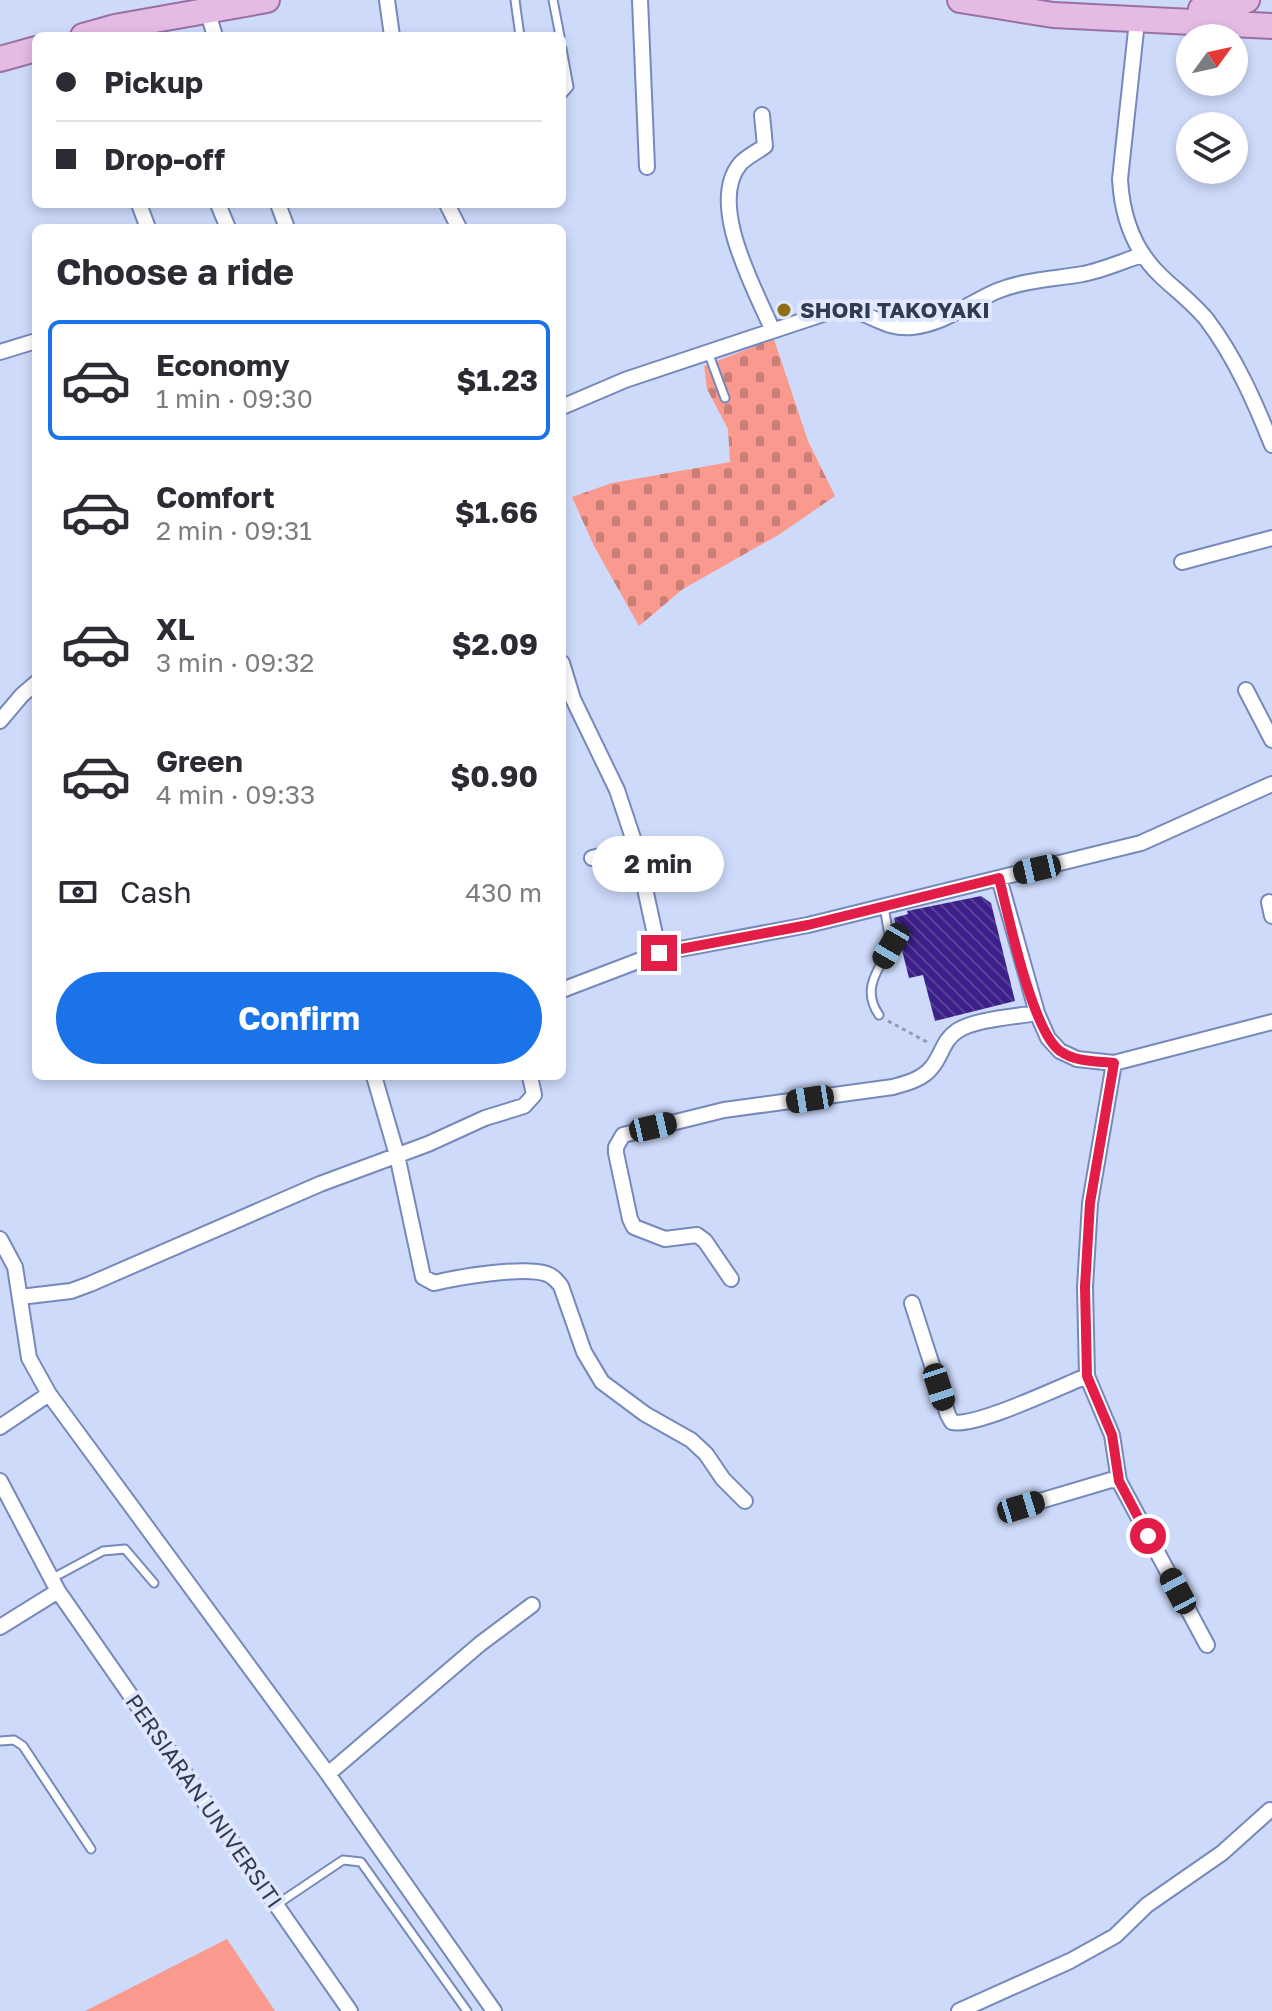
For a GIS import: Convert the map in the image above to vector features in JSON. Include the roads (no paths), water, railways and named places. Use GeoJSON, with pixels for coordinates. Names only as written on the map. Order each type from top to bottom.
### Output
{"type":"FeatureCollection","features":[{"type":"Feature","properties":{"kind":"main road"},"geometry":{"type":"LineString","coordinates":[[97,32],[205,5],[267,0]]}},
{"type":"Feature","properties":{"kind":"main road"},"geometry":{"type":"LineString","coordinates":[[960,0],[1053,15],[1272,26]]}},
{"type":"Feature","properties":{"kind":"main road"},"geometry":{"type":"LineString","coordinates":[[999,7],[1027,3],[1214,10],[1237,6],[1247,0]]}},
{"type":"Feature","properties":{"kind":"main road"},"geometry":{"type":"LineString","coordinates":[[1255,0],[1272,10]]}},
{"type":"Feature","properties":{"kind":"main road"},"geometry":{"type":"LineString","coordinates":[[0,59],[32,50]]}},
{"type":"Feature","properties":{"kind":"street"},"geometry":{"type":"LineString","coordinates":[[387,0],[391,32]]}},
{"type":"Feature","properties":{"kind":"street"},"geometry":{"type":"LineString","coordinates":[[640,0],[647,167]]}},
{"type":"Feature","properties":{"kind":"street"},"geometry":{"type":"LineString","coordinates":[[205,5],[214,32]]}},
{"type":"Feature","properties":{"kind":"street"},"geometry":{"type":"LineString","coordinates":[[1137,21],[1120,179],[1121,203],[1142,255],[1205,318],[1223,343],[1272,445]]}},
{"type":"Feature","properties":{"kind":"street"},"geometry":{"type":"LineString","coordinates":[[762,115],[765,146],[740,164],[729,184],[729,214],[744,265],[772,329]]}},
{"type":"Feature","properties":{"kind":"street"},"geometry":{"type":"LineString","coordinates":[[566,405],[625,380],[835,310],[863,311],[893,327],[912,327],[935,322],[998,291],[1032,281],[1087,273],[1142,255]]}},
{"type":"Feature","properties":{"kind":"street"},"geometry":{"type":"LineString","coordinates":[[1,350],[32,342]]}},
{"type":"Feature","properties":{"kind":"street"},"geometry":{"type":"LineString","coordinates":[[1182,562],[1272,538]]}},
{"type":"Feature","properties":{"kind":"street"},"geometry":{"type":"LineString","coordinates":[[566,676],[573,699],[617,790],[636,847],[659,953]]}},
{"type":"Feature","properties":{"kind":"street"},"geometry":{"type":"LineString","coordinates":[[0,721],[32,686]]}},
{"type":"Feature","properties":{"kind":"street"},"geometry":{"type":"LineString","coordinates":[[1246,690],[1272,740]]}},
{"type":"Feature","properties":{"kind":"street"},"geometry":{"type":"LineString","coordinates":[[566,988],[659,953],[808,925],[1141,843],[1272,784]]}},
{"type":"Feature","properties":{"kind":"street"},"geometry":{"type":"LineString","coordinates":[[592,858],[636,847]]}},
{"type":"Feature","properties":{"kind":"street"},"geometry":{"type":"LineString","coordinates":[[999,878],[1037,1013],[1048,1038],[1060,1051],[1077,1059],[1114,1063],[1272,1022]]}},
{"type":"Feature","properties":{"kind":"street"},"geometry":{"type":"LineString","coordinates":[[731,1279],[705,1241],[697,1235],[665,1239],[634,1227],[616,1153],[619,1140],[629,1133],[724,1110],[893,1087],[916,1080],[928,1072],[951,1036],[970,1025],[1037,1013]]}},
{"type":"Feature","properties":{"kind":"street"},"geometry":{"type":"LineString","coordinates":[[1114,1063],[1090,1203],[1085,1287],[1087,1376],[1112,1435],[1119,1481],[1207,1645]]}},
{"type":"Feature","properties":{"kind":"street"},"geometry":{"type":"LineString","coordinates":[[375,1080],[397,1155],[423,1277],[434,1283],[462,1276],[531,1271],[555,1279],[561,1286],[584,1352],[602,1382],[645,1414],[691,1440],[745,1501]]}},
{"type":"Feature","properties":{"kind":"street"},"geometry":{"type":"LineString","coordinates":[[20,1297],[71,1291],[90,1284],[320,1184],[485,1118],[524,1106],[534,1095],[531,1080]]}},
{"type":"Feature","properties":{"kind":"street"},"geometry":{"type":"LineString","coordinates":[[0,1239],[15,1267],[29,1358],[49,1394],[328,1774],[494,2011]]}},
{"type":"Feature","properties":{"kind":"street"},"geometry":{"type":"LineString","coordinates":[[912,1303],[952,1422],[959,1424],[991,1415],[1087,1376]]}},
{"type":"Feature","properties":{"kind":"street"},"geometry":{"type":"LineString","coordinates":[[0,1427],[49,1394]]}},
{"type":"Feature","properties":{"kind":"street"},"geometry":{"type":"LineString","coordinates":[[1013,1509],[1111,1480],[1119,1481]]}},
{"type":"Feature","properties":{"kind":"street","name":"PERSIARAN UNIVERSITI"},"geometry":{"type":"LineString","coordinates":[[0,1481],[55,1585],[350,2011]]}},
{"type":"Feature","properties":{"kind":"street"},"geometry":{"type":"LineString","coordinates":[[0,1627],[55,1585]]}},
{"type":"Feature","properties":{"kind":"street"},"geometry":{"type":"LineString","coordinates":[[328,1774],[480,1644],[532,1605]]}},
{"type":"Feature","properties":{"kind":"street"},"geometry":{"type":"LineString","coordinates":[[959,2011],[1070,1961],[1115,1936],[1147,1905],[1222,1853],[1270,1810]]}},
{"type":"Feature","properties":{"kind":"lane"},"geometry":{"type":"LineString","coordinates":[[515,0],[519,32]]}},
{"type":"Feature","properties":{"kind":"lane"},"geometry":{"type":"LineString","coordinates":[[553,0],[559,32]]}},
{"type":"Feature","properties":{"kind":"lane"},"geometry":{"type":"LineString","coordinates":[[566,71],[569,87],[566,90]]}},
{"type":"Feature","properties":{"kind":"lane"},"geometry":{"type":"LineString","coordinates":[[708,352],[725,398]]}},
{"type":"Feature","properties":{"kind":"lane"},"geometry":{"type":"LineString","coordinates":[[879,1015],[872,1005],[870,993],[871,980],[891,946],[883,905]]}},
{"type":"Feature","properties":{"kind":"lane"},"geometry":{"type":"LineString","coordinates":[[55,1585],[103,1551],[125,1549],[154,1583]]}},
{"type":"Feature","properties":{"kind":"lane"},"geometry":{"type":"LineString","coordinates":[[0,1741],[14,1740],[23,1746],[91,1849]]}},
{"type":"Feature","properties":{"kind":"lane"},"geometry":{"type":"LineString","coordinates":[[276,1905],[343,1860],[361,1862],[467,2011]]}},
{"type":"Feature","properties":{"kind":"place","name":"SHORI TAKOYAKI"},"geometry":{"type":"Point","coordinates":[784,310]}}]}
